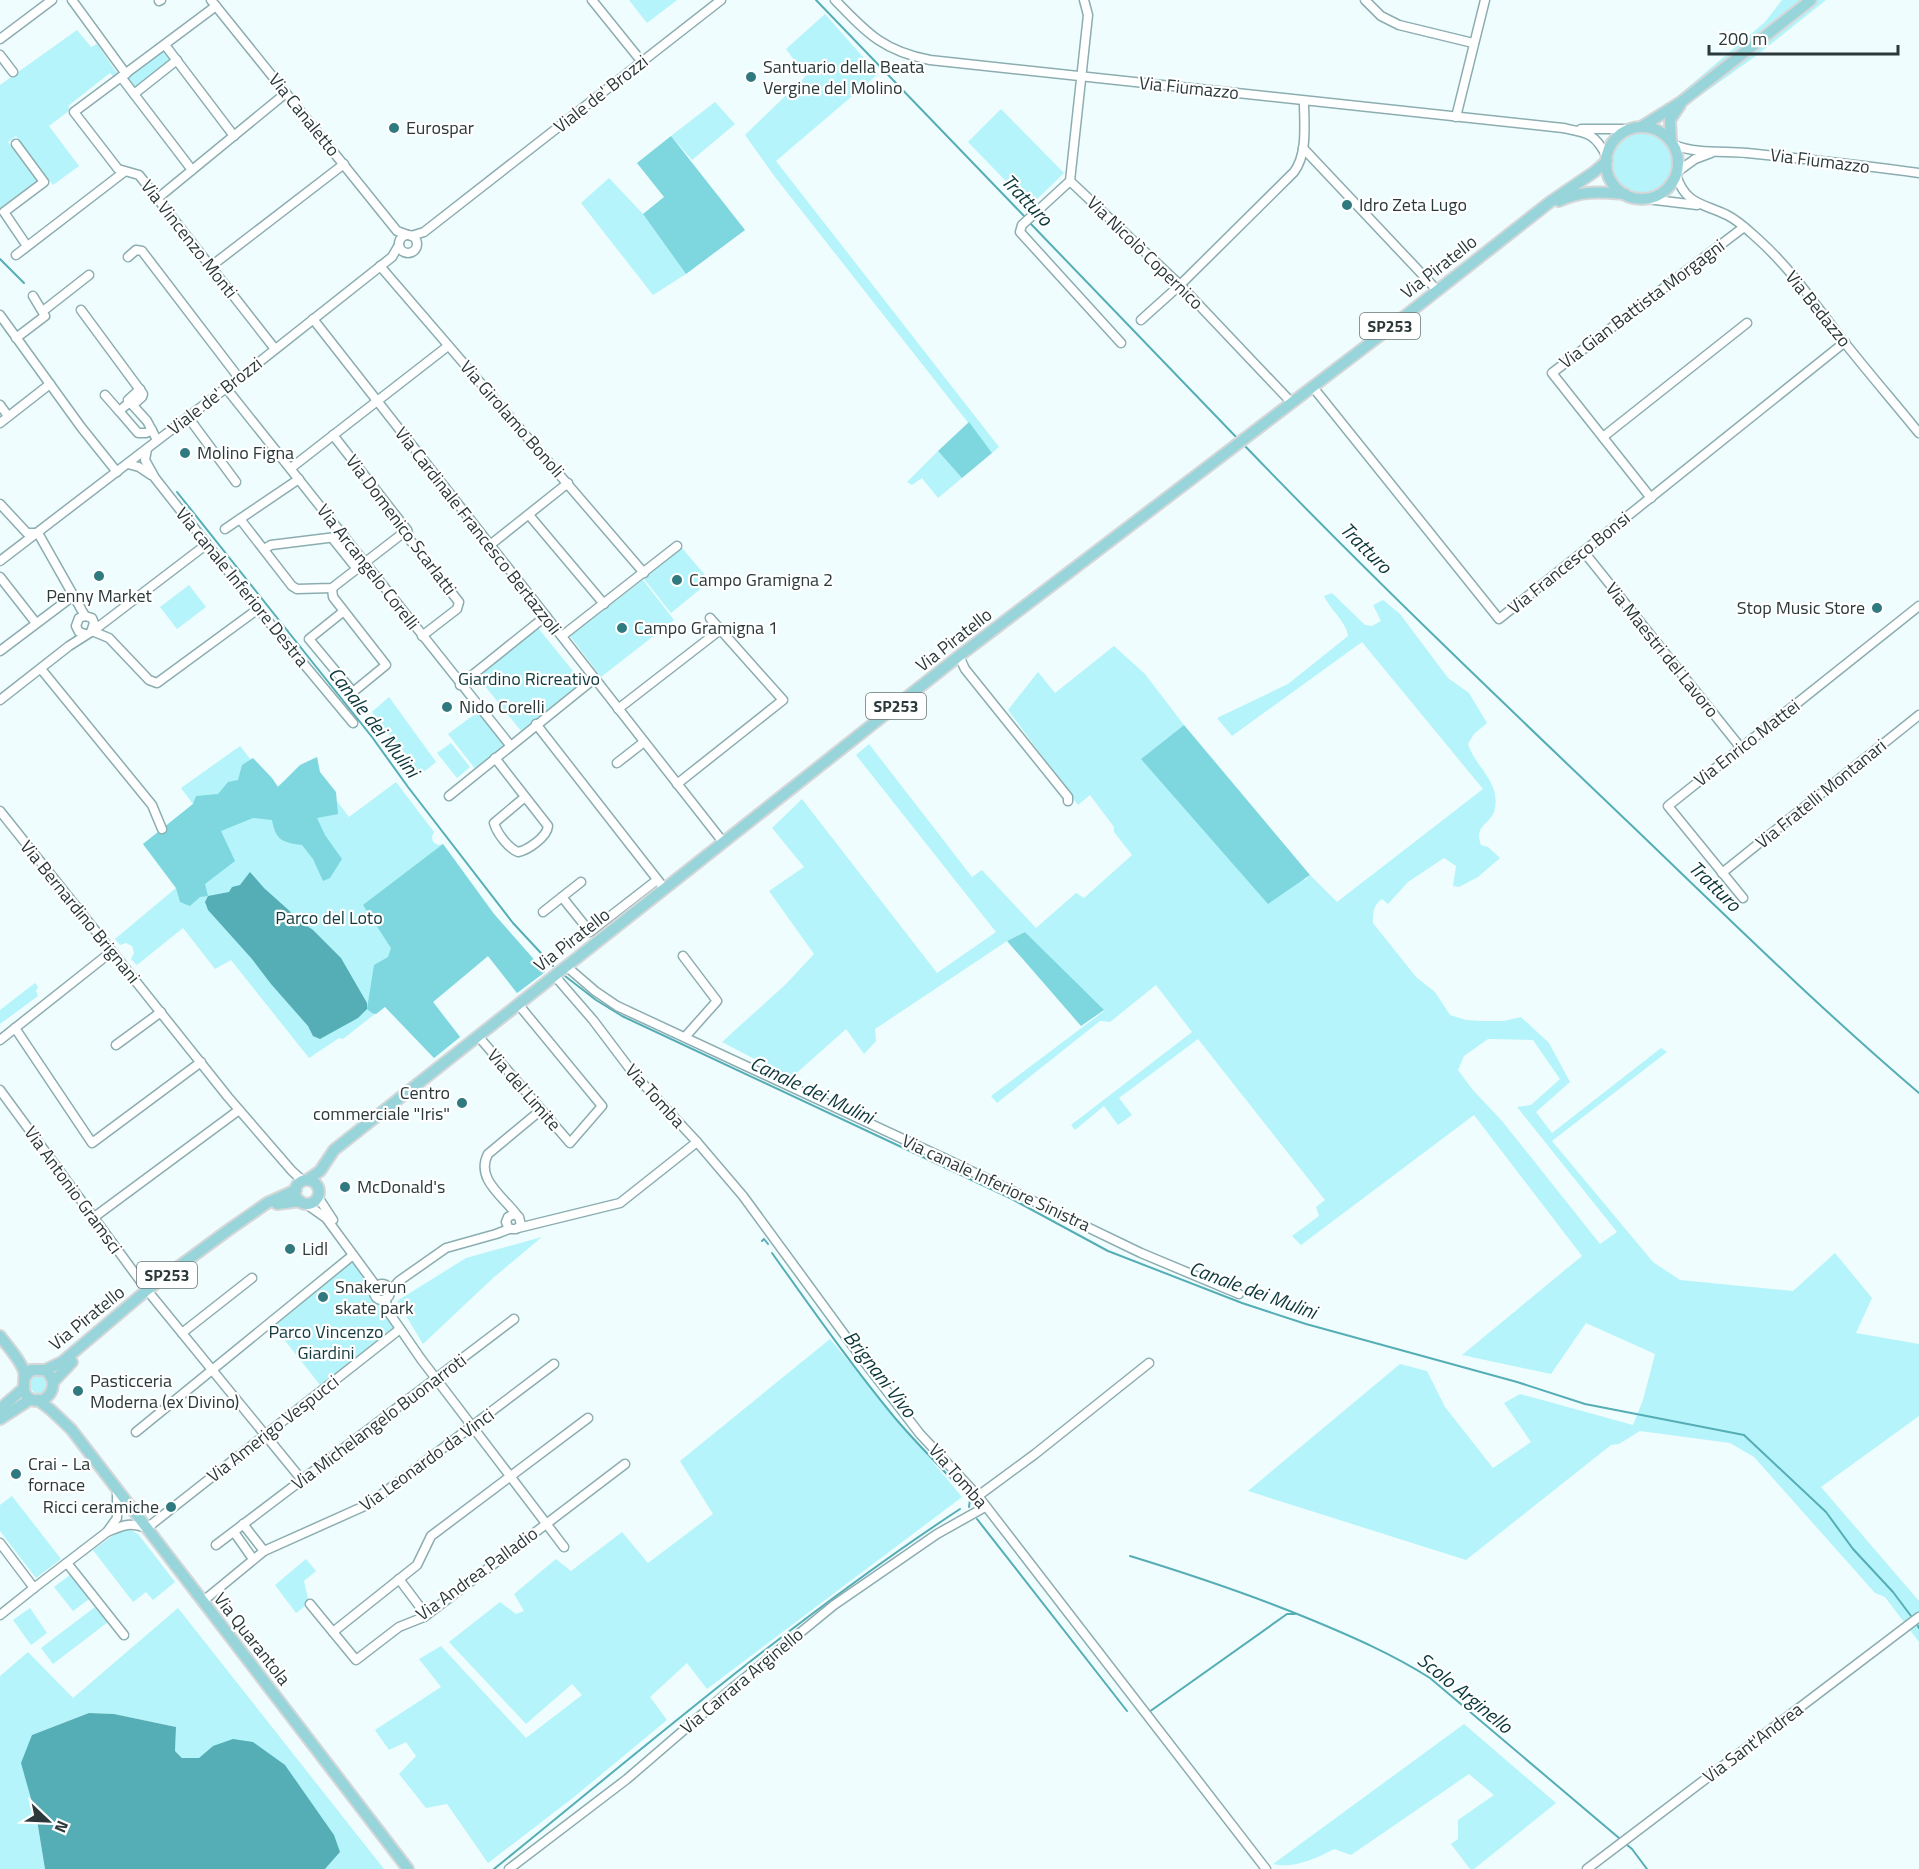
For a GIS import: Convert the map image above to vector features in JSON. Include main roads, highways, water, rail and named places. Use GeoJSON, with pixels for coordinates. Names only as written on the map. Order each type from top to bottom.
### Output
{"type":"FeatureCollection","features":[{"type":"Feature","properties":{"kind":"main road","name":"SP253"},"geometry":{"type":"LineString","coordinates":[[1607,159],[1613,143],[1624,132],[1636,128],[1688,96],[1811,0]]}},
{"type":"Feature","properties":{"kind":"main road","name":"SP253"},"geometry":{"type":"LineString","coordinates":[[1625,194],[1647,199],[1658,196],[1667,189],[1677,173],[1678,163],[1672,143],[1670,120],[1688,96]]}},
{"type":"Feature","properties":{"kind":"main road"},"geometry":{"type":"LineString","coordinates":[[1636,128],[1655,129],[1672,143]]}},
{"type":"Feature","properties":{"kind":"main road"},"geometry":{"type":"LineString","coordinates":[[1607,159],[1609,177],[1613,184],[1625,194]]}},
{"type":"Feature","properties":{"kind":"main road","name":"Via Piratello"},"geometry":{"type":"LineString","coordinates":[[0,1409],[25,1383],[31,1370],[62,1362],[267,1203],[301,1184],[320,1170],[329,1156],[343,1144],[566,966],[660,884],[723,842],[959,656],[1436,289],[1594,172],[1607,159]]}},
{"type":"Feature","properties":{"kind":"main road","name":"Via Piratello"},"geometry":{"type":"LineString","coordinates":[[1535,214],[1576,194],[1599,192],[1625,194]]}},
{"type":"Feature","properties":{"kind":"main road","name":"Via Piratello"},"geometry":{"type":"LineString","coordinates":[[0,1419],[34,1400],[44,1399],[74,1359],[149,1293],[269,1208],[279,1203],[313,1202],[328,1162],[343,1144]]}},
{"type":"Feature","properties":{"kind":"main road"},"geometry":{"type":"LineString","coordinates":[[303,1202],[296,1196],[301,1184],[314,1183],[318,1193]]}},
{"type":"Feature","properties":{"kind":"main road"},"geometry":{"type":"LineString","coordinates":[[0,1336],[16,1357],[25,1383],[25,1393],[34,1400]]}},
{"type":"Feature","properties":{"kind":"main road"},"geometry":{"type":"LineString","coordinates":[[16,1357],[40,1369]]}},
{"type":"Feature","properties":{"kind":"main road","name":"Via Piratello"},"geometry":{"type":"LineString","coordinates":[[40,1369],[51,1374],[53,1386]]}},
{"type":"Feature","properties":{"kind":"main road","name":"Via Quarantola"},"geometry":{"type":"LineString","coordinates":[[53,1386],[56,1404],[71,1430]]}},
{"type":"Feature","properties":{"kind":"main road","name":"Via Quarantola"},"geometry":{"type":"LineString","coordinates":[[34,1400],[51,1410],[71,1430],[408,1869]]}},
{"type":"Feature","properties":{"kind":"waterway","name":"Tratturo"},"geometry":{"type":"LineString","coordinates":[[816,0],[1026,218]]}},
{"type":"Feature","properties":{"kind":"waterway","name":"Tratturo"},"geometry":{"type":"LineString","coordinates":[[1030,223],[1238,439]]}},
{"type":"Feature","properties":{"kind":"waterway"},"geometry":{"type":"LineString","coordinates":[[0,259],[24,283]]}},
{"type":"Feature","properties":{"kind":"waterway","name":"Tratturo"},"geometry":{"type":"LineString","coordinates":[[1244,445],[1385,588],[1735,925],[1919,1093]]}},
{"type":"Feature","properties":{"kind":"waterway","name":"Canale dei Mulini"},"geometry":{"type":"LineString","coordinates":[[177,492],[372,737],[513,923],[553,966]]}},
{"type":"Feature","properties":{"kind":"waterway","name":"Canale dei Mulini"},"geometry":{"type":"LineString","coordinates":[[565,976],[596,1000],[622,1016],[1010,1198],[1108,1251],[1242,1303],[1306,1324],[1517,1382],[1585,1404],[1744,1435],[1826,1512],[1853,1549],[1893,1592],[1911,1616]]}},
{"type":"Feature","properties":{"kind":"waterway","name":"Brignani Vivo"},"geometry":{"type":"LineString","coordinates":[[762,1241],[764,1239],[768,1244]]}},
{"type":"Feature","properties":{"kind":"waterway","name":"Brignani Vivo"},"geometry":{"type":"LineString","coordinates":[[772,1253],[832,1337],[895,1418],[967,1495],[970,1500],[969,1507]]}},
{"type":"Feature","properties":{"kind":"waterway"},"geometry":{"type":"LineString","coordinates":[[494,1869],[722,1683],[899,1550],[960,1509]]}},
{"type":"Feature","properties":{"kind":"waterway"},"geometry":{"type":"LineString","coordinates":[[977,1519],[1127,1711]]}},
{"type":"Feature","properties":{"kind":"waterway","name":"Scolo Arginello"},"geometry":{"type":"LineString","coordinates":[[1130,1556],[1289,1611],[1357,1639],[1416,1669],[1430,1678],[1632,1849],[1647,1869]]}},
{"type":"Feature","properties":{"kind":"waterway"},"geometry":{"type":"LineString","coordinates":[[1149,1712],[1287,1614],[1295,1614]]}},
{"type":"Feature","properties":{"kind":"place","name":"Santuario della Beata Vergine del Molino"},"geometry":{"type":"Point","coordinates":[751,77]}},
{"type":"Feature","properties":{"kind":"place","name":"Eurospar"},"geometry":{"type":"Point","coordinates":[394,128]}},
{"type":"Feature","properties":{"kind":"place","name":"Idro Zeta Lugo"},"geometry":{"type":"Point","coordinates":[1347,205]}},
{"type":"Feature","properties":{"kind":"place","name":"Molino Figna"},"geometry":{"type":"Point","coordinates":[185,453]}},
{"type":"Feature","properties":{"kind":"place","name":"Penny Market"},"geometry":{"type":"Point","coordinates":[99,576]}},
{"type":"Feature","properties":{"kind":"place","name":"Campo Gramigna 2"},"geometry":{"type":"Point","coordinates":[677,580]}},
{"type":"Feature","properties":{"kind":"place","name":"Stop Music Store"},"geometry":{"type":"Point","coordinates":[1877,608]}},
{"type":"Feature","properties":{"kind":"place","name":"Campo Gramigna 1"},"geometry":{"type":"Point","coordinates":[622,628]}},
{"type":"Feature","properties":{"kind":"place","name":"Nido Corelli"},"geometry":{"type":"Point","coordinates":[447,707]}},
{"type":"Feature","properties":{"kind":"place","name":"Centro commerciale \"Iris\""},"geometry":{"type":"Point","coordinates":[462,1103]}},
{"type":"Feature","properties":{"kind":"place","name":"McDonald's"},"geometry":{"type":"Point","coordinates":[345,1187]}},
{"type":"Feature","properties":{"kind":"place","name":"Lidl"},"geometry":{"type":"Point","coordinates":[290,1249]}},
{"type":"Feature","properties":{"kind":"place","name":"Snakerun skate park"},"geometry":{"type":"Point","coordinates":[323,1297]}},
{"type":"Feature","properties":{"kind":"place","name":"Pasticceria Moderna (ex Divino)"},"geometry":{"type":"Point","coordinates":[78,1391]}},
{"type":"Feature","properties":{"kind":"place","name":"Crai - La fornace"},"geometry":{"type":"Point","coordinates":[16,1474]}},
{"type":"Feature","properties":{"kind":"place","name":"Ricci ceramiche"},"geometry":{"type":"Point","coordinates":[171,1507]}},
{"type":"Feature","properties":{"kind":"park label","name":"Giardino Ricreativo"},"geometry":{"type":"Point","coordinates":[529,679]}},
{"type":"Feature","properties":{"kind":"park label","name":"Parco del Loto"},"geometry":{"type":"Point","coordinates":[329,918]}},
{"type":"Feature","properties":{"kind":"park label","name":"Parco Vincenzo Giardini"},"geometry":{"type":"Point","coordinates":[326,1342]}}]}
